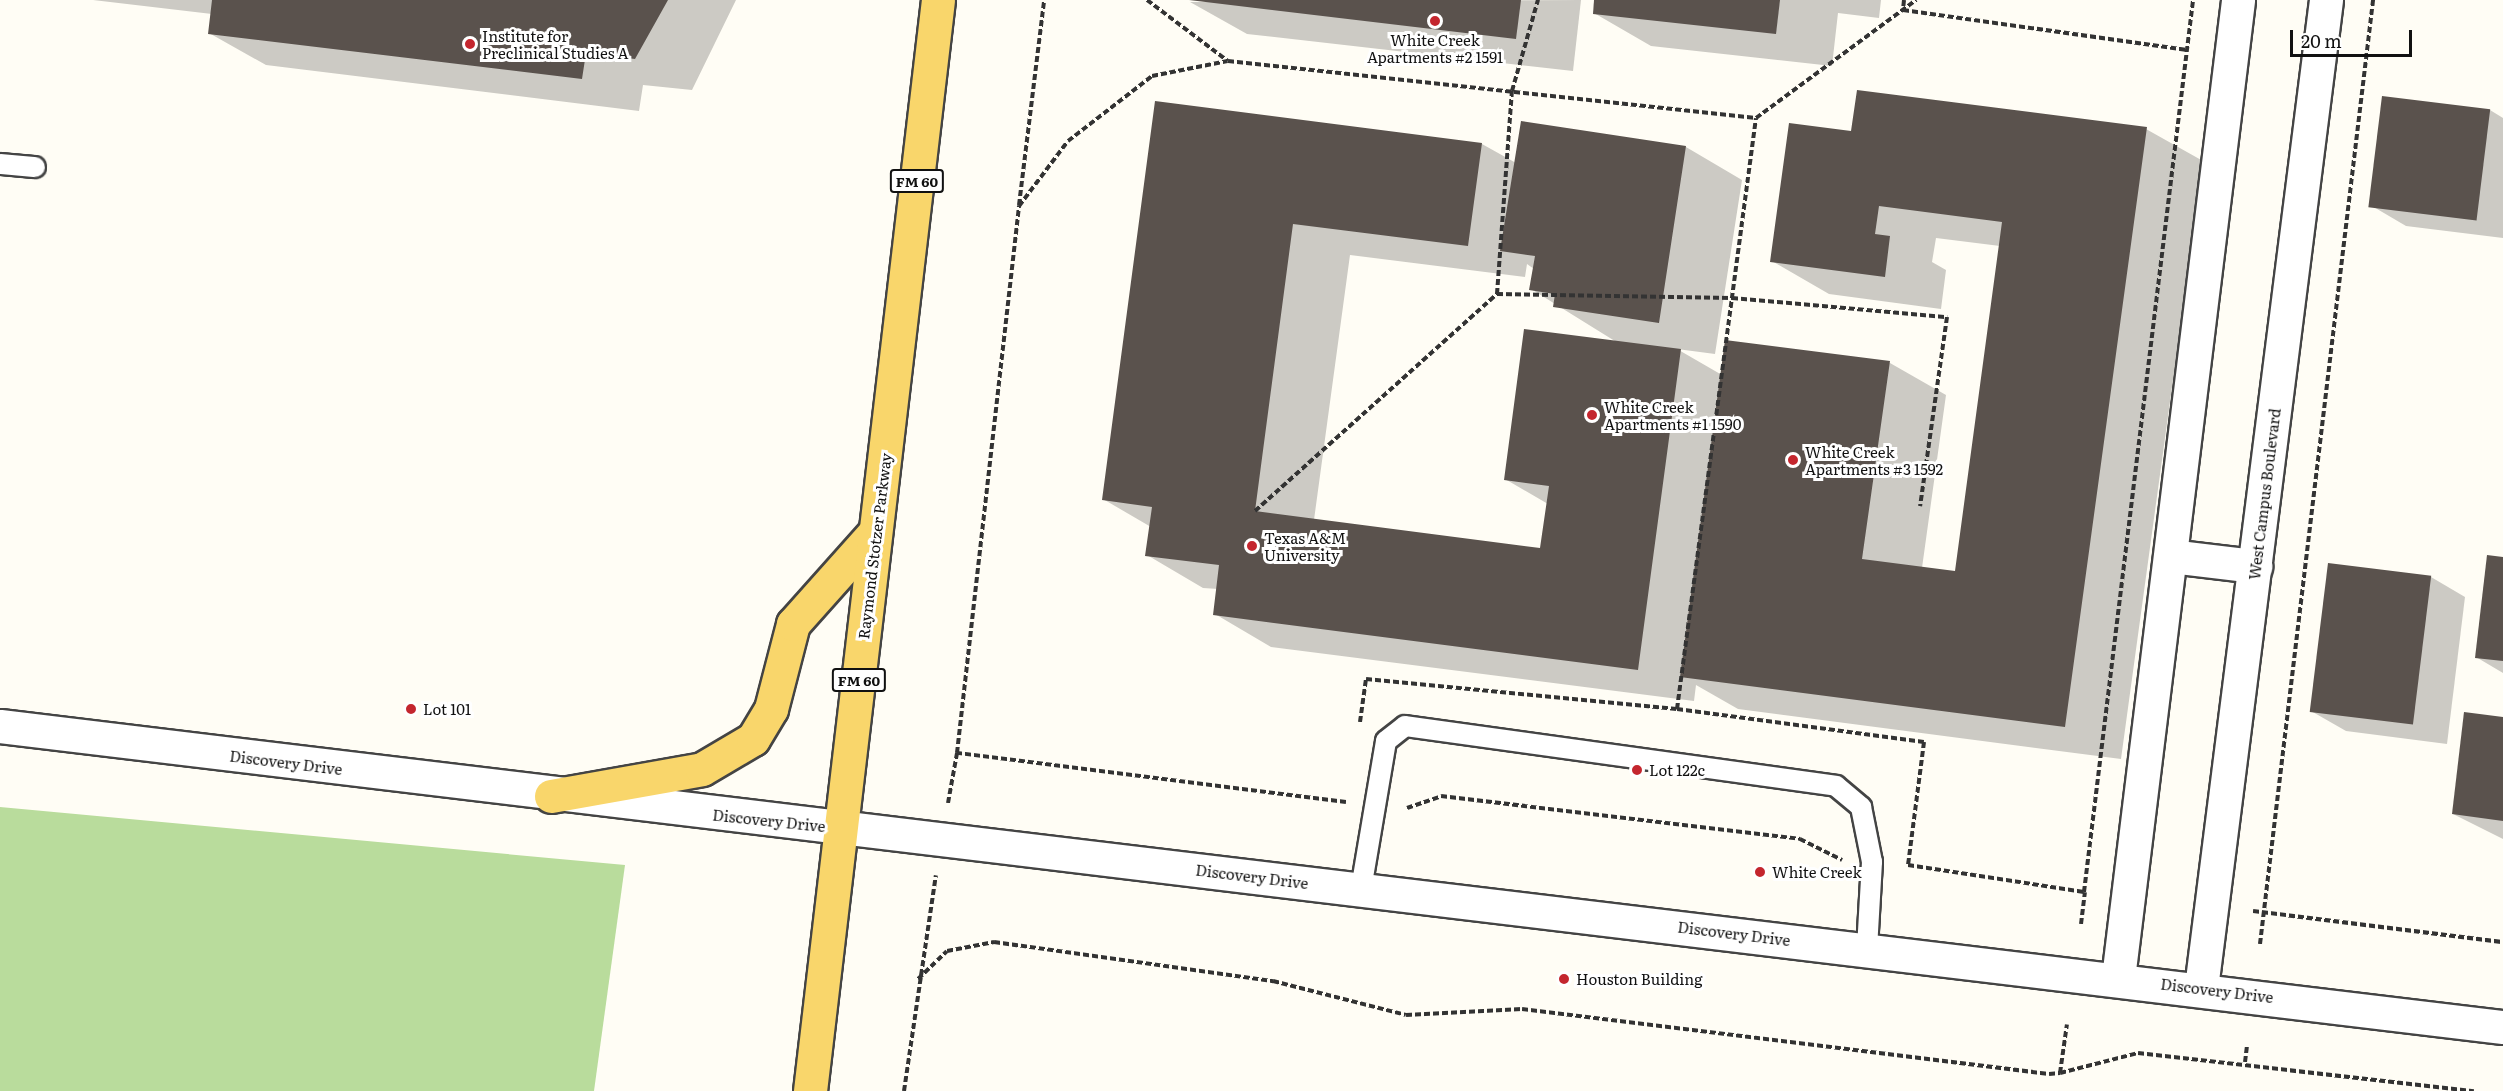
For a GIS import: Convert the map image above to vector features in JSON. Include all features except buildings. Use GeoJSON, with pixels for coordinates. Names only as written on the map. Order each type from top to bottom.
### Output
{"type":"FeatureCollection","features":[{"type":"Feature","properties":{"kind":"main road","name":"Raymond Stotzer Parkway"},"geometry":{"type":"LineString","coordinates":[[810,1091],[938,0]]}},
{"type":"Feature","properties":{"kind":"main road"},"geometry":{"type":"LineString","coordinates":[[550,796],[702,769],[753,739],[771,709],[793,624],[875,532]]}},
{"type":"Feature","properties":{"kind":"street"},"geometry":{"type":"LineString","coordinates":[[2118,978],[2238,0]]}},
{"type":"Feature","properties":{"kind":"street","name":"West Campus Boulevard"},"geometry":{"type":"LineString","coordinates":[[2201,988],[2326,0]]}},
{"type":"Feature","properties":{"kind":"street"},"geometry":{"type":"LineString","coordinates":[[2171,556],[2255,566]]}},
{"type":"Feature","properties":{"kind":"street","name":"Discovery Drive"},"geometry":{"type":"LineString","coordinates":[[0,726],[550,796],[842,828],[2118,978],[2503,1027]]}},
{"type":"Feature","properties":{"kind":"lane"},"geometry":{"type":"LineString","coordinates":[[0,164],[34,167]]}},
{"type":"Feature","properties":{"kind":"lane"},"geometry":{"type":"LineString","coordinates":[[1361,889],[1371,805],[1386,741],[1405,726],[1836,786],[1861,807],[1872,862],[1867,949]]}},
{"type":"Feature","properties":{"kind":"path"},"geometry":{"type":"LineString","coordinates":[[904,1091],[918,979],[957,753],[1044,0]]}},
{"type":"Feature","properties":{"kind":"path"},"geometry":{"type":"LineString","coordinates":[[1147,0],[1228,61]]}},
{"type":"Feature","properties":{"kind":"path"},"geometry":{"type":"LineString","coordinates":[[1497,294],[1512,91],[1538,0]]}},
{"type":"Feature","properties":{"kind":"path"},"geometry":{"type":"LineString","coordinates":[[1903,10],[1904,0]]}},
{"type":"Feature","properties":{"kind":"path"},"geometry":{"type":"LineString","coordinates":[[1019,206],[1068,141],[1152,76],[1228,61],[1756,118],[1916,0]]}},
{"type":"Feature","properties":{"kind":"path"},"geometry":{"type":"LineString","coordinates":[[2081,924],[2193,0]]}},
{"type":"Feature","properties":{"kind":"path"},"geometry":{"type":"LineString","coordinates":[[2260,944],[2373,0]]}},
{"type":"Feature","properties":{"kind":"path"},"geometry":{"type":"LineString","coordinates":[[1903,10],[2187,50]]}},
{"type":"Feature","properties":{"kind":"path"},"geometry":{"type":"LineString","coordinates":[[1677,709],[1756,118]]}},
{"type":"Feature","properties":{"kind":"path"},"geometry":{"type":"LineString","coordinates":[[1255,511],[1497,294],[1732,298],[1947,317],[1920,506]]}},
{"type":"Feature","properties":{"kind":"path"},"geometry":{"type":"LineString","coordinates":[[1358,735],[1366,679],[1677,709],[1923,742],[1908,865]]}},
{"type":"Feature","properties":{"kind":"path"},"geometry":{"type":"LineString","coordinates":[[957,753],[1404,809],[1442,796],[1800,839],[1838,860],[1908,865],[2084,892]]}},
{"type":"Feature","properties":{"kind":"path"},"geometry":{"type":"LineString","coordinates":[[1347,803],[1349,791]]}},
{"type":"Feature","properties":{"kind":"path"},"geometry":{"type":"LineString","coordinates":[[2253,911],[2503,942]]}},
{"type":"Feature","properties":{"kind":"path"},"geometry":{"type":"LineString","coordinates":[[918,979],[947,951],[994,942],[1273,981],[1406,1015],[1522,1009],[2060,1073],[2138,1053],[2245,1062],[2474,1091]]}},
{"type":"Feature","properties":{"kind":"path"},"geometry":{"type":"LineString","coordinates":[[2060,1073],[2067,1024]]}},
{"type":"Feature","properties":{"kind":"path"},"geometry":{"type":"LineString","coordinates":[[2245,1062],[2247,1046]]}},
{"type":"Feature","properties":{"kind":"green space"},"geometry":{"type":"Polygon","coordinates":[[[0,807],[625,865],[594,1091],[0,1091],[0,807]]]}},
{"type":"Feature","properties":{"kind":"place","name":"White Creek Apartments #2 1591"},"geometry":{"type":"Point","coordinates":[1435,21]}},
{"type":"Feature","properties":{"kind":"place","name":"Institute for Preclinical Studies A"},"geometry":{"type":"Point","coordinates":[470,44]}},
{"type":"Feature","properties":{"kind":"place","name":"White Creek Apartments #1 1590"},"geometry":{"type":"Point","coordinates":[1592,415]}},
{"type":"Feature","properties":{"kind":"place","name":"White Creek Apartments #3 1592"},"geometry":{"type":"Point","coordinates":[1793,460]}},
{"type":"Feature","properties":{"kind":"place","name":"Texas A&M University"},"geometry":{"type":"Point","coordinates":[1252,546]}},
{"type":"Feature","properties":{"kind":"place","name":"Lot 101"},"geometry":{"type":"Point","coordinates":[411,709]}},
{"type":"Feature","properties":{"kind":"place","name":"Lot 122c"},"geometry":{"type":"Point","coordinates":[1637,770]}},
{"type":"Feature","properties":{"kind":"place","name":"White Creek"},"geometry":{"type":"Point","coordinates":[1760,872]}},
{"type":"Feature","properties":{"kind":"place","name":"Houston Building"},"geometry":{"type":"Point","coordinates":[1564,979]}}]}
